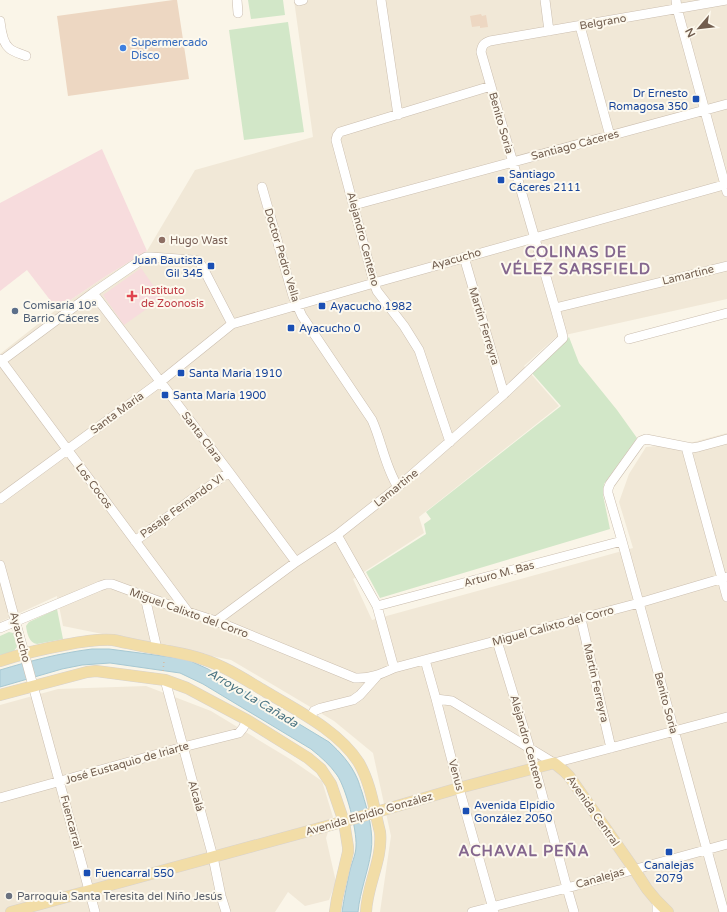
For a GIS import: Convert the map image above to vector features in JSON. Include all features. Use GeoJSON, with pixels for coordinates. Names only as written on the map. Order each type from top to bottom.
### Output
{"type":"FeatureCollection","features":[{"type":"Feature","properties":{"kind":"main road"},"geometry":{"type":"LineString","coordinates":[[0,661],[80,642],[113,640],[203,659],[225,668],[310,718],[340,740],[358,762],[368,782],[373,814],[380,832],[381,840],[369,890],[366,912]]}},
{"type":"Feature","properties":{"kind":"main road"},"geometry":{"type":"LineString","coordinates":[[0,695],[32,682],[96,671],[163,680],[187,688],[248,720],[308,758],[321,769],[331,784],[347,821],[348,852],[336,899],[335,912]]}},
{"type":"Feature","properties":{"kind":"main road","name":"Avenida Elpidio González"},"geometry":{"type":"LineString","coordinates":[[11,912],[373,814],[459,788],[554,763]]}},
{"type":"Feature","properties":{"kind":"main road","name":"Avenida Central"},"geometry":{"type":"LineString","coordinates":[[554,763],[569,776],[634,869],[657,907],[668,912]]}},
{"type":"Feature","properties":{"kind":"street"},"geometry":{"type":"LineString","coordinates":[[237,0],[238,14]]}},
{"type":"Feature","properties":{"kind":"street"},"geometry":{"type":"LineString","coordinates":[[382,0],[398,115],[490,86]]}},
{"type":"Feature","properties":{"kind":"street"},"geometry":{"type":"LineString","coordinates":[[545,0],[549,31]]}},
{"type":"Feature","properties":{"kind":"street","name":"Belgrano"},"geometry":{"type":"LineString","coordinates":[[482,47],[485,43],[490,41],[580,26],[677,4],[727,0]]}},
{"type":"Feature","properties":{"kind":"street"},"geometry":{"type":"LineString","coordinates":[[677,4],[726,187]]}},
{"type":"Feature","properties":{"kind":"street"},"geometry":{"type":"LineString","coordinates":[[0,21],[1,30],[9,49],[26,56]]}},
{"type":"Feature","properties":{"kind":"street"},"geometry":{"type":"LineString","coordinates":[[580,26],[610,136]]}},
{"type":"Feature","properties":{"kind":"street","name":"Benito Soria"},"geometry":{"type":"LineString","coordinates":[[482,47],[481,52],[490,86],[535,237],[563,338]]}},
{"type":"Feature","properties":{"kind":"street","name":"Santiago Cáceres"},"geometry":{"type":"LineString","coordinates":[[354,205],[727,104]]}},
{"type":"Feature","properties":{"kind":"street","name":"Alejandro Centeno"},"geometry":{"type":"LineString","coordinates":[[398,115],[340,132],[336,140],[377,291],[404,326],[419,350],[450,442]]}},
{"type":"Feature","properties":{"kind":"street","name":"Doctor Pedro Vella"},"geometry":{"type":"LineString","coordinates":[[262,187],[296,305],[372,420],[392,478],[398,488]]}},
{"type":"Feature","properties":{"kind":"street","name":"Ayacucho"},"geometry":{"type":"LineString","coordinates":[[232,324],[535,237],[726,187]]}},
{"type":"Feature","properties":{"kind":"street"},"geometry":{"type":"LineString","coordinates":[[0,361],[93,293],[146,257],[198,261],[232,324]]}},
{"type":"Feature","properties":{"kind":"street","name":"Martín Ferreyra"},"geometry":{"type":"LineString","coordinates":[[464,258],[504,394]]}},
{"type":"Feature","properties":{"kind":"street","name":"Lamartine"},"geometry":{"type":"LineString","coordinates":[[555,308],[727,266]]}},
{"type":"Feature","properties":{"kind":"street","name":"Santa Clara"},"geometry":{"type":"LineString","coordinates":[[93,293],[296,562]]}},
{"type":"Feature","properties":{"kind":"street"},"geometry":{"type":"LineString","coordinates":[[630,339],[727,313]]}},
{"type":"Feature","properties":{"kind":"street","name":"Santa María"},"geometry":{"type":"LineString","coordinates":[[0,499],[160,382],[232,324]]}},
{"type":"Feature","properties":{"kind":"street","name":"Lamartine"},"geometry":{"type":"LineString","coordinates":[[216,621],[296,562],[336,535],[398,488],[504,394],[563,338]]}},
{"type":"Feature","properties":{"kind":"street","name":"Los Cocos"},"geometry":{"type":"LineString","coordinates":[[0,361],[188,612]]}},
{"type":"Feature","properties":{"kind":"street","name":"Benito Soria"},"geometry":{"type":"LineString","coordinates":[[686,447],[646,439],[641,442],[610,484],[608,494],[724,912]]}},
{"type":"Feature","properties":{"kind":"street"},"geometry":{"type":"LineString","coordinates":[[727,439],[698,447],[686,447],[725,578],[727,597]]}},
{"type":"Feature","properties":{"kind":"street","name":"Pasaje Fernando VI"},"geometry":{"type":"LineString","coordinates":[[135,541],[229,472]]}},
{"type":"Feature","properties":{"kind":"street"},"geometry":{"type":"LineString","coordinates":[[336,535],[377,606],[394,668]]}},
{"type":"Feature","properties":{"kind":"street","name":"Arturo M. Bas"},"geometry":{"type":"LineString","coordinates":[[377,606],[622,541]]}},
{"type":"Feature","properties":{"kind":"street","name":"Ayacucho"},"geometry":{"type":"LineString","coordinates":[[0,565],[32,682]]}},
{"type":"Feature","properties":{"kind":"street","name":"Miguel Calixto del Corro"},"geometry":{"type":"LineString","coordinates":[[0,628],[106,584],[112,584],[216,621],[355,678],[368,678],[394,668],[581,619],[725,578]]}},
{"type":"Feature","properties":{"kind":"street"},"geometry":{"type":"LineString","coordinates":[[145,597],[161,650]]}},
{"type":"Feature","properties":{"kind":"street","name":"Martín Ferreyra"},"geometry":{"type":"LineString","coordinates":[[581,619],[611,748]]}},
{"type":"Feature","properties":{"kind":"street","name":"Alejandro Centeno"},"geometry":{"type":"LineString","coordinates":[[497,641],[530,749],[574,912]]}},
{"type":"Feature","properties":{"kind":"street","name":"Venus"},"geometry":{"type":"LineString","coordinates":[[425,660],[493,910]]}},
{"type":"Feature","properties":{"kind":"street","name":"Miguel Calixto del Corro"},"geometry":{"type":"LineString","coordinates":[[310,718],[314,711],[321,708],[353,700],[360,695],[378,675]]}},
{"type":"Feature","properties":{"kind":"street","name":"Alcalá"},"geometry":{"type":"LineString","coordinates":[[163,680],[213,857],[226,912]]}},
{"type":"Feature","properties":{"kind":"street","name":"Fuencarral"},"geometry":{"type":"LineString","coordinates":[[32,682],[95,912]]}},
{"type":"Feature","properties":{"kind":"street","name":"Avenida Central"},"geometry":{"type":"LineString","coordinates":[[436,699],[447,699],[452,701],[554,763]]}},
{"type":"Feature","properties":{"kind":"street","name":"Avenida Elpidio González"},"geometry":{"type":"LineString","coordinates":[[554,763],[727,717]]}},
{"type":"Feature","properties":{"kind":"street","name":"José Eustaquio de Iriarte"},"geometry":{"type":"LineString","coordinates":[[0,798],[238,732],[243,728],[248,720]]}},
{"type":"Feature","properties":{"kind":"street","name":"Canalejas"},"geometry":{"type":"LineString","coordinates":[[472,912],[493,910],[727,844]]}},
{"type":"Feature","properties":{"kind":"path"},"geometry":{"type":"LineString","coordinates":[[161,650],[163,680]]}},
{"type":"Feature","properties":{"kind":"shaded area"},"geometry":{"type":"Polygon","coordinates":[[[294,0],[727,0],[727,299],[556,337],[524,366],[559,406],[419,517],[424,533],[353,579],[372,620],[633,548],[619,502],[629,474],[646,447],[690,443],[727,433],[727,912],[380,912],[391,836],[373,753],[334,721],[231,660],[63,626],[57,596],[0,622],[0,354],[57,309],[147,251],[195,170],[313,137],[294,0]]]}},
{"type":"Feature","properties":{"kind":"shaded area"},"geometry":{"type":"Polygon","coordinates":[[[102,149],[147,251],[57,309],[27,270],[0,291],[0,203],[102,149]]]}},
{"type":"Feature","properties":{"kind":"shaded area","name":"Instituto de Zoonosis"},"geometry":{"type":"Polygon","coordinates":[[[141,268],[162,298],[124,325],[103,295],[141,268]]]}},
{"type":"Feature","properties":{"kind":"shaded area"},"geometry":{"type":"Polygon","coordinates":[[[146,686],[211,711],[290,759],[322,781],[333,817],[326,838],[336,882],[329,900],[305,906],[288,892],[275,912],[0,912],[0,705],[58,689],[146,686]]]}},
{"type":"Feature","properties":{"kind":"green space"},"geometry":{"type":"Polygon","coordinates":[[[248,0],[283,0],[285,15],[251,19],[248,0]]]}},
{"type":"Feature","properties":{"kind":"green space"},"geometry":{"type":"Polygon","coordinates":[[[288,22],[304,132],[244,140],[229,30],[288,22]]]}},
{"type":"Feature","properties":{"kind":"green space"},"geometry":{"type":"Polygon","coordinates":[[[569,337],[579,363],[617,410],[637,438],[604,484],[603,495],[610,529],[380,598],[366,572],[426,534],[424,524],[431,519],[426,512],[561,406],[531,372],[569,337]]]}},
{"type":"Feature","properties":{"kind":"green space"},"geometry":{"type":"Polygon","coordinates":[[[57,609],[63,639],[37,644],[32,642],[28,635],[26,626],[29,622],[57,609]]]}},
{"type":"Feature","properties":{"kind":"green space"},"geometry":{"type":"Polygon","coordinates":[[[9,632],[13,633],[17,647],[13,652],[0,655],[0,636],[9,632]]]}},
{"type":"Feature","properties":{"kind":"water","name":"Arroyo La Cañada"},"geometry":{"type":"Polygon","coordinates":[[[92,649],[109,649],[186,659],[208,669],[329,742],[341,754],[355,773],[370,822],[372,837],[371,852],[360,897],[358,912],[342,912],[350,870],[356,849],[355,830],[350,809],[344,789],[337,775],[325,761],[311,749],[203,684],[180,673],[110,663],[82,665],[62,669],[0,687],[0,670],[23,663],[92,649]]]}},
{"type":"Feature","properties":{"kind":"building"},"geometry":{"type":"Polygon","coordinates":[[[177,0],[189,79],[68,96],[57,16],[177,0]]]}},
{"type":"Feature","properties":{"kind":"building"},"geometry":{"type":"Polygon","coordinates":[[[481,14],[482,16],[486,15],[488,27],[472,27],[470,16],[481,14]]]}},
{"type":"Feature","properties":{"kind":"place","name":"Supermercado Disco"},"geometry":{"type":"Point","coordinates":[123,48]}},
{"type":"Feature","properties":{"kind":"place","name":"Dr Ernesto Romagosa 350"},"geometry":{"type":"Point","coordinates":[696,99]}},
{"type":"Feature","properties":{"kind":"place","name":"Santiago Cáceres 2111"},"geometry":{"type":"Point","coordinates":[501,180]}},
{"type":"Feature","properties":{"kind":"place","name":"Hugo Wast"},"geometry":{"type":"Point","coordinates":[162,240]}},
{"type":"Feature","properties":{"kind":"place","name":"Juan Bautista Gil 345"},"geometry":{"type":"Point","coordinates":[211,266]}},
{"type":"Feature","properties":{"kind":"place","name":"Instituto de Zoonosis"},"geometry":{"type":"Point","coordinates":[132,296]}},
{"type":"Feature","properties":{"kind":"place","name":"Ayacucho 1982"},"geometry":{"type":"Point","coordinates":[322,306]}},
{"type":"Feature","properties":{"kind":"place","name":"Comisaría 10º Barrio Cáceres"},"geometry":{"type":"Point","coordinates":[15,311]}},
{"type":"Feature","properties":{"kind":"place","name":"Ayacucho 0"},"geometry":{"type":"Point","coordinates":[291,328]}},
{"type":"Feature","properties":{"kind":"place","name":"Santa Maria 1910"},"geometry":{"type":"Point","coordinates":[181,373]}},
{"type":"Feature","properties":{"kind":"place","name":"Santa María 1900"},"geometry":{"type":"Point","coordinates":[165,395]}},
{"type":"Feature","properties":{"kind":"place","name":"Avenida Elpídio González 2050"},"geometry":{"type":"Point","coordinates":[466,811]}},
{"type":"Feature","properties":{"kind":"place","name":"Canalejas 2079"},"geometry":{"type":"Point","coordinates":[669,852]}},
{"type":"Feature","properties":{"kind":"place","name":"Fuencarral 550"},"geometry":{"type":"Point","coordinates":[87,873]}},
{"type":"Feature","properties":{"kind":"place","name":"Parroquia Santa Teresita del Niño Jesús"},"geometry":{"type":"Point","coordinates":[9,896]}},
{"type":"Feature","properties":{"kind":"district","name":"COLINAS DE VÉLEZ SARSFIELD"},"geometry":{"type":"Point","coordinates":[576,260]}},
{"type":"Feature","properties":{"kind":"district","name":"ACHAVAL PEÑA"},"geometry":{"type":"Point","coordinates":[524,851]}}]}
